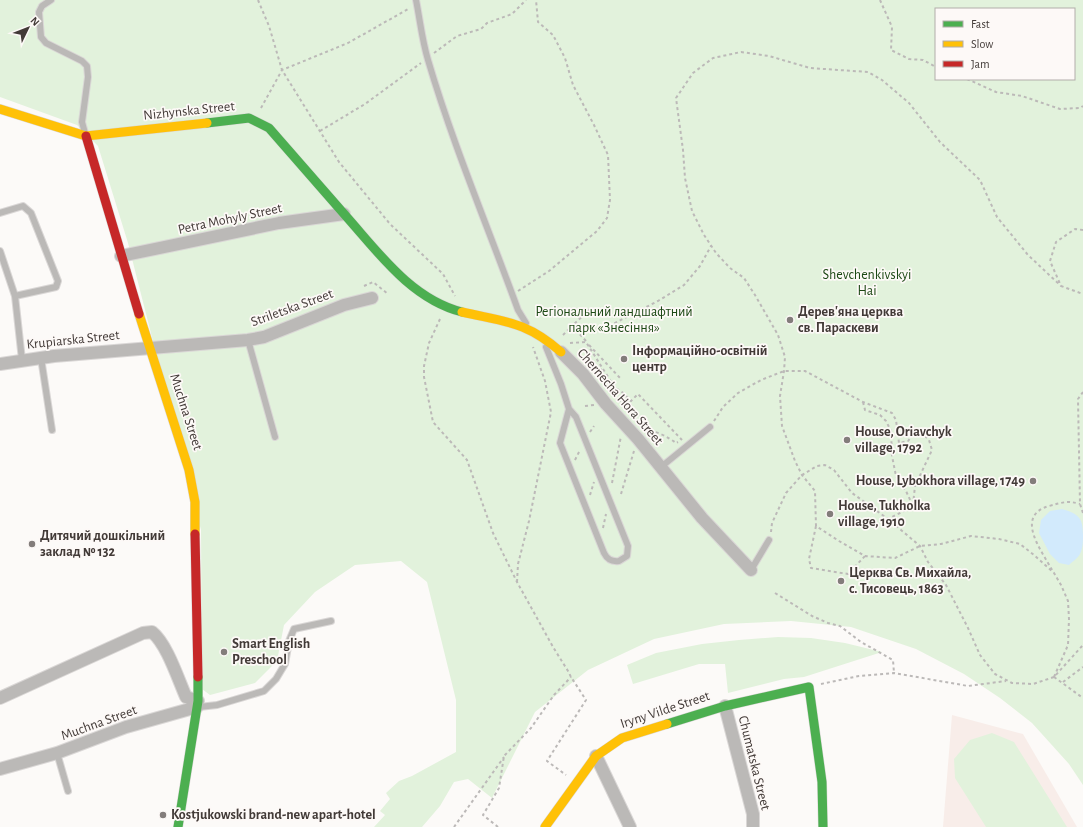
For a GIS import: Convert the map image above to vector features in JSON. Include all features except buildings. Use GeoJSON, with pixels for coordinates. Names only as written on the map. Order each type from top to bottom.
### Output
{"type":"FeatureCollection","features":[{"type":"Feature","properties":{"kind":"street","name":"Nizhynska Street"},"geometry":{"type":"LineString","coordinates":[[0,109],[86,136],[249,118],[269,128],[344,214]]}},
{"type":"Feature","properties":{"kind":"street","name":"Muchna Street"},"geometry":{"type":"LineString","coordinates":[[86,136],[149,348],[189,470],[195,502],[197,704],[178,827]]}},
{"type":"Feature","properties":{"kind":"street","name":"Petra Mohyly Street"},"geometry":{"type":"LineString","coordinates":[[121,256],[279,223],[344,214]]}},
{"type":"Feature","properties":{"kind":"street","name":"Chernecha Hora Street"},"geometry":{"type":"LineString","coordinates":[[344,214],[393,269],[413,287],[445,307],[511,322],[532,330],[549,341],[583,374],[606,404],[635,436],[702,518],[751,570]]}},
{"type":"Feature","properties":{"kind":"street","name":"Striletska Street"},"geometry":{"type":"LineString","coordinates":[[149,348],[248,340],[264,337],[344,305],[372,298]]}},
{"type":"Feature","properties":{"kind":"street","name":"Krupiarska Street"},"geometry":{"type":"LineString","coordinates":[[0,364],[22,360],[149,348]]}},
{"type":"Feature","properties":{"kind":"street"},"geometry":{"type":"LineString","coordinates":[[0,698],[143,633],[152,632],[158,637],[168,655],[186,697],[197,704]]}},
{"type":"Feature","properties":{"kind":"street"},"geometry":{"type":"LineString","coordinates":[[809,686],[822,782],[823,827]]}},
{"type":"Feature","properties":{"kind":"street","name":"Iryny Vilde Street"},"geometry":{"type":"LineString","coordinates":[[545,827],[596,756],[622,738],[725,706],[809,686]]}},
{"type":"Feature","properties":{"kind":"street","name":"Muchna Street"},"geometry":{"type":"LineString","coordinates":[[0,769],[57,753],[126,727],[197,704]]}},
{"type":"Feature","properties":{"kind":"street","name":"Chumatska Street"},"geometry":{"type":"LineString","coordinates":[[725,706],[753,814],[753,827]]}},
{"type":"Feature","properties":{"kind":"street"},"geometry":{"type":"LineString","coordinates":[[596,756],[630,827]]}},
{"type":"Feature","properties":{"kind":"lane"},"geometry":{"type":"LineString","coordinates":[[51,0],[42,6],[39,12],[41,37],[46,43],[82,61],[87,66],[88,77],[82,122],[86,136]]}},
{"type":"Feature","properties":{"kind":"lane"},"geometry":{"type":"LineString","coordinates":[[417,2],[427,59],[468,178],[518,310],[532,330],[547,347],[569,409],[576,417],[598,469],[628,546],[628,551],[623,559],[615,561],[606,557],[560,443],[569,409]]}},
{"type":"Feature","properties":{"kind":"lane"},"geometry":{"type":"LineString","coordinates":[[0,213],[24,206],[31,213],[58,281],[56,287],[15,296]]}},
{"type":"Feature","properties":{"kind":"lane"},"geometry":{"type":"LineString","coordinates":[[0,251],[15,296],[22,360]]}},
{"type":"Feature","properties":{"kind":"lane"},"geometry":{"type":"LineString","coordinates":[[248,340],[275,438]]}},
{"type":"Feature","properties":{"kind":"lane"},"geometry":{"type":"LineString","coordinates":[[41,358],[52,430]]}},
{"type":"Feature","properties":{"kind":"lane"},"geometry":{"type":"LineString","coordinates":[[661,467],[710,427]]}},
{"type":"Feature","properties":{"kind":"lane"},"geometry":{"type":"LineString","coordinates":[[751,570],[769,540]]}},
{"type":"Feature","properties":{"kind":"lane"},"geometry":{"type":"LineString","coordinates":[[197,704],[217,705],[264,691],[276,679],[285,664],[289,641],[294,629],[331,621]]}},
{"type":"Feature","properties":{"kind":"lane"},"geometry":{"type":"LineString","coordinates":[[57,753],[68,791]]}},
{"type":"Feature","properties":{"kind":"path"},"geometry":{"type":"LineString","coordinates":[[258,0],[269,26],[282,70],[339,162],[390,224],[443,274],[464,312]]}},
{"type":"Feature","properties":{"kind":"path"},"geometry":{"type":"LineString","coordinates":[[320,132],[366,104],[457,36],[481,29],[487,23],[512,14],[526,0]]}},
{"type":"Feature","properties":{"kind":"path"},"geometry":{"type":"LineString","coordinates":[[512,296],[549,270],[597,231],[607,218],[610,200],[608,155],[573,85],[565,58],[553,35],[538,22],[536,0]]}},
{"type":"Feature","properties":{"kind":"path"},"geometry":{"type":"LineString","coordinates":[[880,0],[892,27],[891,50],[909,59],[923,60],[935,66]]}},
{"type":"Feature","properties":{"kind":"path"},"geometry":{"type":"LineString","coordinates":[[255,120],[282,70],[348,43],[417,2]]}},
{"type":"Feature","properties":{"kind":"path"},"geometry":{"type":"LineString","coordinates":[[865,556],[848,574],[811,568],[809,559],[816,526],[815,491],[802,475],[782,426],[780,396],[786,357],[778,335],[768,316],[744,278],[730,268],[716,254],[704,235],[692,211],[685,178],[676,98],[693,73],[713,58],[741,52],[769,56],[810,68],[868,72],[882,80],[909,103],[940,142],[980,180],[997,217],[1028,255],[1061,286],[1083,294]]}},
{"type":"Feature","properties":{"kind":"path"},"geometry":{"type":"LineString","coordinates":[[969,80],[996,92],[1022,96],[1060,109],[1080,108],[1083,106]]}},
{"type":"Feature","properties":{"kind":"path"},"geometry":{"type":"LineString","coordinates":[[1061,286],[1050,261],[1056,242],[1075,229],[1083,230]]}},
{"type":"Feature","properties":{"kind":"path"},"geometry":{"type":"LineString","coordinates":[[609,326],[658,302],[684,285],[700,266],[711,246]]}},
{"type":"Feature","properties":{"kind":"path"},"geometry":{"type":"LineString","coordinates":[[364,286],[373,282],[388,294]]}},
{"type":"Feature","properties":{"kind":"path"},"geometry":{"type":"LineString","coordinates":[[445,307],[429,343],[424,366],[424,377],[432,422],[467,460],[493,533],[517,582],[553,647],[585,697],[586,700],[547,761],[576,783]]}},
{"type":"Feature","properties":{"kind":"path"},"geometry":{"type":"LineString","coordinates":[[591,308],[572,326],[620,378]]}},
{"type":"Feature","properties":{"kind":"path"},"geometry":{"type":"LineString","coordinates":[[586,342],[615,388],[622,391],[631,400],[638,394],[684,441],[676,443],[669,438],[647,430],[635,436],[620,494]]}},
{"type":"Feature","properties":{"kind":"path"},"geometry":{"type":"LineString","coordinates":[[517,582],[518,564],[529,521],[551,412],[544,382],[533,350],[533,344]]}},
{"type":"Feature","properties":{"kind":"path"},"geometry":{"type":"LineString","coordinates":[[710,427],[723,407],[738,393],[762,380],[784,371],[805,371],[863,402],[892,413],[896,420],[899,443],[908,441],[916,431],[921,432],[929,440],[932,450],[915,486],[913,505]]}},
{"type":"Feature","properties":{"kind":"path"},"geometry":{"type":"LineString","coordinates":[[612,391],[615,388]]}},
{"type":"Feature","properties":{"kind":"path"},"geometry":{"type":"LineString","coordinates":[[1083,392],[1078,399],[1080,504],[1083,513]]}},
{"type":"Feature","properties":{"kind":"path"},"geometry":{"type":"LineString","coordinates":[[863,402],[866,410],[880,415],[886,421],[891,431],[892,456],[896,476],[913,505]]}},
{"type":"Feature","properties":{"kind":"path"},"geometry":{"type":"LineString","coordinates":[[570,468],[586,440]]}},
{"type":"Feature","properties":{"kind":"path"},"geometry":{"type":"LineString","coordinates":[[769,540],[772,523],[786,493],[802,475],[817,466],[825,465],[834,470],[852,493],[888,519],[920,546],[928,562],[946,585],[980,655],[995,674],[1012,683],[1032,684],[1054,677],[1083,645]]}},
{"type":"Feature","properties":{"kind":"path"},"geometry":{"type":"LineString","coordinates":[[586,508],[598,469]]}},
{"type":"Feature","properties":{"kind":"path"},"geometry":{"type":"LineString","coordinates":[[1054,677],[1068,645],[1068,601],[1061,585],[1034,536],[1031,526],[1034,514],[1040,508],[1070,501],[1080,504]]}},
{"type":"Feature","properties":{"kind":"path"},"geometry":{"type":"LineString","coordinates":[[888,519],[913,505]]}},
{"type":"Feature","properties":{"kind":"path"},"geometry":{"type":"LineString","coordinates":[[816,526],[838,541],[865,556],[895,558],[920,546],[941,544],[971,536],[999,539],[1020,544],[1054,573]]}},
{"type":"Feature","properties":{"kind":"path"},"geometry":{"type":"LineString","coordinates":[[775,593],[812,616],[828,623],[840,626],[861,642],[893,660],[894,673]]}},
{"type":"Feature","properties":{"kind":"path"},"geometry":{"type":"LineString","coordinates":[[1063,682],[1083,667]]}},
{"type":"Feature","properties":{"kind":"path"},"geometry":{"type":"LineString","coordinates":[[809,686],[859,676],[894,673],[968,686],[1007,681]]}},
{"type":"Feature","properties":{"kind":"path"},"geometry":{"type":"LineString","coordinates":[[454,827],[504,756],[531,728],[554,695],[571,677]]}},
{"type":"Feature","properties":{"kind":"path"},"geometry":{"type":"LineString","coordinates":[[1054,677],[1063,682],[1083,698]]}},
{"type":"Feature","properties":{"kind":"path"},"geometry":{"type":"LineString","coordinates":[[498,827],[483,815],[499,788],[504,756]]}},
{"type":"Feature","properties":{"kind":"shaded area"},"geometry":{"type":"Polygon","coordinates":[[[952,715],[1023,734],[1077,827],[943,827],[952,715]]]}},
{"type":"Feature","properties":{"kind":"green space","name":"Регіональний ландшафтний парк «Знесіння»"},"geometry":{"type":"Polygon","coordinates":[[[0,0],[1083,0],[1083,785],[1069,764],[1032,723],[1000,698],[964,674],[916,649],[851,627],[791,621],[724,624],[654,639],[588,670],[535,712],[492,798],[468,779],[454,782],[440,806],[422,827],[374,827],[385,815],[380,811],[390,799],[386,793],[399,781],[412,776],[456,752],[456,700],[427,582],[401,561],[355,565],[315,592],[284,625],[277,661],[255,683],[210,695],[202,689],[201,530],[128,243],[98,146],[77,125],[0,97],[0,0]]]}},
{"type":"Feature","properties":{"kind":"green space"},"geometry":{"type":"Polygon","coordinates":[[[778,637],[811,638],[845,643],[882,652],[804,677],[784,679],[728,693],[725,664],[699,664],[633,684],[627,665],[656,653],[702,644],[778,637]]]}},
{"type":"Feature","properties":{"kind":"green space"},"geometry":{"type":"Polygon","coordinates":[[[992,733],[1014,742],[1067,827],[986,827],[955,778],[954,759],[970,740],[992,733]]]}},
{"type":"Feature","properties":{"kind":"water"},"geometry":{"type":"Polygon","coordinates":[[[1062,509],[1076,515],[1081,521],[1083,529],[1083,543],[1081,552],[1069,565],[1059,563],[1050,554],[1039,533],[1041,520],[1050,511],[1062,509]]]}},
{"type":"Feature","properties":{"kind":"traffic: fast"},"geometry":{"type":"LineString","coordinates":[[207,123],[249,118],[269,128],[383,259],[411,285],[427,297],[444,306],[462,312]]}},
{"type":"Feature","properties":{"kind":"traffic: fast"},"geometry":{"type":"LineString","coordinates":[[178,827],[198,701],[198,677]]}},
{"type":"Feature","properties":{"kind":"traffic: fast"},"geometry":{"type":"LineString","coordinates":[[667,724],[725,706],[809,687],[822,782],[823,827]]}},
{"type":"Feature","properties":{"kind":"traffic: slow"},"geometry":{"type":"LineString","coordinates":[[0,109],[86,136],[207,123]]}},
{"type":"Feature","properties":{"kind":"traffic: slow"},"geometry":{"type":"LineString","coordinates":[[462,312],[503,321],[526,328],[537,334],[561,352]]}},
{"type":"Feature","properties":{"kind":"traffic: slow"},"geometry":{"type":"LineString","coordinates":[[139,314],[189,470],[195,502],[195,534]]}},
{"type":"Feature","properties":{"kind":"traffic: slow"},"geometry":{"type":"LineString","coordinates":[[545,827],[596,756],[622,738],[667,724]]}},
{"type":"Feature","properties":{"kind":"traffic: jam"},"geometry":{"type":"LineString","coordinates":[[86,136],[139,314]]}},
{"type":"Feature","properties":{"kind":"traffic: jam"},"geometry":{"type":"LineString","coordinates":[[195,534],[198,677]]}},
{"type":"Feature","properties":{"kind":"place","name":"Дерев'яна церква св. Параскеви"},"geometry":{"type":"Point","coordinates":[790,320]}},
{"type":"Feature","properties":{"kind":"place","name":"Інформаційно-освітній центр"},"geometry":{"type":"Point","coordinates":[624,359]}},
{"type":"Feature","properties":{"kind":"place","name":"House, Oriavchyk village, 1792"},"geometry":{"type":"Point","coordinates":[847,440]}},
{"type":"Feature","properties":{"kind":"place","name":"House, Lybokhora village, 1749"},"geometry":{"type":"Point","coordinates":[1033,481]}},
{"type":"Feature","properties":{"kind":"place","name":"House, Tukholka village, 1910"},"geometry":{"type":"Point","coordinates":[830,514]}},
{"type":"Feature","properties":{"kind":"place","name":"Дитячий дошкільний заклад № 132"},"geometry":{"type":"Point","coordinates":[32,544]}},
{"type":"Feature","properties":{"kind":"place","name":"Церква Св. Михайла, с. Тисовець, 1863"},"geometry":{"type":"Point","coordinates":[841,581]}},
{"type":"Feature","properties":{"kind":"place","name":"Smart English Preschool"},"geometry":{"type":"Point","coordinates":[224,652]}},
{"type":"Feature","properties":{"kind":"place","name":"Kostjukowski brand-new apart-hotel"},"geometry":{"type":"Point","coordinates":[163,815]}},
{"type":"Feature","properties":{"kind":"park label","name":"Shevchenkivskyi Hai"},"geometry":{"type":"Point","coordinates":[867,284]}}]}
